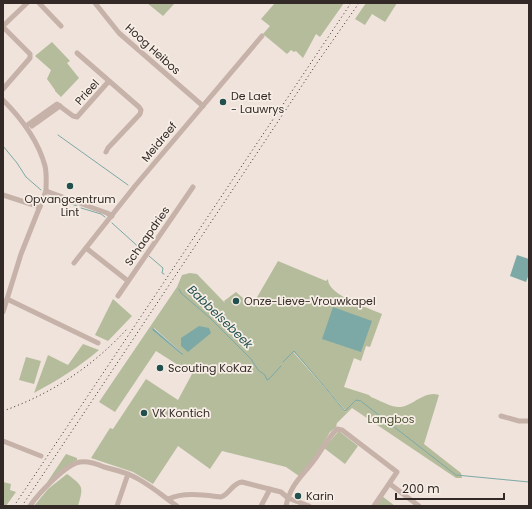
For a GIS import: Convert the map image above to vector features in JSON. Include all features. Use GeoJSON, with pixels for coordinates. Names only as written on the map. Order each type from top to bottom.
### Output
{"type":"FeatureCollection","features":[{"type":"Feature","properties":{"kind":"street"},"geometry":{"type":"LineString","coordinates":[[3,89],[30,58],[30,54],[3,27],[27,3]]}},
{"type":"Feature","properties":{"kind":"street"},"geometry":{"type":"LineString","coordinates":[[39,3],[61,26]]}},
{"type":"Feature","properties":{"kind":"street","name":"Hoog Heibos"},"geometry":{"type":"LineString","coordinates":[[95,3],[119,33],[203,106]]}},
{"type":"Feature","properties":{"kind":"street","name":"Meidreef"},"geometry":{"type":"LineString","coordinates":[[74,263],[262,36]]}},
{"type":"Feature","properties":{"kind":"street"},"geometry":{"type":"LineString","coordinates":[[77,53],[141,110],[140,114],[106,152]]}},
{"type":"Feature","properties":{"kind":"street","name":"Prieel"},"geometry":{"type":"LineString","coordinates":[[27,128],[54,105],[60,106],[73,116],[77,117],[109,81]]}},
{"type":"Feature","properties":{"kind":"street"},"geometry":{"type":"LineString","coordinates":[[3,100],[27,128],[35,143],[45,167],[46,191],[21,254],[3,312]]}},
{"type":"Feature","properties":{"kind":"street","name":"Schaapdries"},"geometry":{"type":"LineString","coordinates":[[118,296],[193,187]]}},
{"type":"Feature","properties":{"kind":"street"},"geometry":{"type":"LineString","coordinates":[[46,191],[112,216]]}},
{"type":"Feature","properties":{"kind":"street"},"geometry":{"type":"LineString","coordinates":[[3,194],[40,207]]}},
{"type":"Feature","properties":{"kind":"street"},"geometry":{"type":"LineString","coordinates":[[86,248],[128,281]]}},
{"type":"Feature","properties":{"kind":"street"},"geometry":{"type":"LineString","coordinates":[[7,299],[98,342]]}},
{"type":"Feature","properties":{"kind":"street"},"geometry":{"type":"LineString","coordinates":[[500,416],[529,422]]}},
{"type":"Feature","properties":{"kind":"street"},"geometry":{"type":"LineString","coordinates":[[286,506],[292,487],[310,466],[327,440],[337,429],[342,430],[396,471],[396,474],[390,484],[374,506]]}},
{"type":"Feature","properties":{"kind":"street"},"geometry":{"type":"LineString","coordinates":[[3,441],[41,456]]}},
{"type":"Feature","properties":{"kind":"street"},"geometry":{"type":"LineString","coordinates":[[30,506],[44,489],[70,466],[78,462],[87,462],[128,474],[148,484],[177,506]]}},
{"type":"Feature","properties":{"kind":"street"},"geometry":{"type":"LineString","coordinates":[[117,506],[128,474]]}},
{"type":"Feature","properties":{"kind":"street"},"geometry":{"type":"LineString","coordinates":[[168,499],[176,496],[196,494],[221,497],[238,483],[242,482],[281,492],[288,498],[309,506]]}},
{"type":"Feature","properties":{"kind":"street"},"geometry":{"type":"LineString","coordinates":[[390,484],[419,506]]}},
{"type":"Feature","properties":{"kind":"street"},"geometry":{"type":"LineString","coordinates":[[261,506],[270,489]]}},
{"type":"Feature","properties":{"kind":"green space"},"geometry":{"type":"Polygon","coordinates":[[[147,3],[175,3],[163,16],[147,3]]]}},
{"type":"Feature","properties":{"kind":"green space"},"geometry":{"type":"Polygon","coordinates":[[[275,3],[344,3],[320,37],[316,34],[303,58],[296,51],[294,52],[291,50],[287,54],[263,34],[270,26],[261,19],[275,3]]]}},
{"type":"Feature","properties":{"kind":"green space"},"geometry":{"type":"Polygon","coordinates":[[[366,3],[397,3],[385,22],[372,14],[365,25],[355,19],[366,3]]]}},
{"type":"Feature","properties":{"kind":"green space"},"geometry":{"type":"Polygon","coordinates":[[[52,42],[70,61],[67,63],[79,78],[61,97],[47,79],[51,70],[35,56],[52,42]]]}},
{"type":"Feature","properties":{"kind":"green space","name":"Langbos"},"geometry":{"type":"Polygon","coordinates":[[[278,261],[326,281],[328,279],[330,285],[341,296],[382,314],[370,347],[366,346],[361,361],[354,358],[344,387],[369,395],[386,404],[397,407],[406,406],[429,394],[439,395],[424,444],[461,473],[462,478],[456,478],[352,408],[337,423],[336,427],[330,432],[316,455],[299,476],[286,467],[222,451],[210,469],[178,446],[153,484],[133,472],[91,458],[110,428],[113,429],[146,379],[178,400],[192,374],[156,351],[115,412],[99,402],[177,287],[182,275],[190,273],[197,274],[225,303],[224,301],[236,292],[252,306],[278,261]],[[154,328],[152,330],[182,355],[182,353],[154,328]],[[293,351],[294,353],[346,412],[346,411],[293,351]]]}},
{"type":"Feature","properties":{"kind":"green space"},"geometry":{"type":"Polygon","coordinates":[[[113,299],[132,316],[108,341],[95,335],[113,299]]]}},
{"type":"Feature","properties":{"kind":"green space"},"geometry":{"type":"Polygon","coordinates":[[[83,344],[99,350],[68,373],[34,393],[48,355],[68,365],[83,344]]]}},
{"type":"Feature","properties":{"kind":"green space"},"geometry":{"type":"Polygon","coordinates":[[[26,357],[41,361],[34,384],[19,380],[26,357]]]}},
{"type":"Feature","properties":{"kind":"green space"},"geometry":{"type":"Polygon","coordinates":[[[338,432],[358,446],[345,464],[324,448],[338,432]]]}},
{"type":"Feature","properties":{"kind":"green space"},"geometry":{"type":"Polygon","coordinates":[[[66,454],[77,458],[77,460],[46,484],[66,454]]]}},
{"type":"Feature","properties":{"kind":"green space"},"geometry":{"type":"Polygon","coordinates":[[[67,474],[81,487],[78,506],[34,506],[48,489],[67,474]]]}},
{"type":"Feature","properties":{"kind":"green space"},"geometry":{"type":"Polygon","coordinates":[[[3,482],[11,484],[10,490],[16,492],[6,506],[3,506],[3,482]]]}},
{"type":"Feature","properties":{"kind":"green space"},"geometry":{"type":"Polygon","coordinates":[[[382,496],[395,506],[377,506],[382,496]]]}},
{"type":"Feature","properties":{"kind":"water"},"geometry":{"type":"Polygon","coordinates":[[[517,255],[529,259],[529,274],[526,282],[510,276],[517,255]]]}},
{"type":"Feature","properties":{"kind":"water"},"geometry":{"type":"Polygon","coordinates":[[[333,307],[372,321],[361,352],[322,339],[333,307]]]}},
{"type":"Feature","properties":{"kind":"water"},"geometry":{"type":"Polygon","coordinates":[[[199,326],[209,328],[211,333],[188,352],[181,346],[181,338],[199,326]]]}},
{"type":"Feature","properties":{"kind":"water"},"geometry":{"type":"Polygon","coordinates":[[[153,328],[183,354],[182,355],[152,330],[153,328]]]}},
{"type":"Feature","properties":{"kind":"waterway"},"geometry":{"type":"LineString","coordinates":[[58,135],[128,185]]}},
{"type":"Feature","properties":{"kind":"waterway","name":"Babbelsebeek"},"geometry":{"type":"LineString","coordinates":[[3,146],[26,177],[41,190]]}},
{"type":"Feature","properties":{"kind":"waterway","name":"Babbelsebeek"},"geometry":{"type":"LineString","coordinates":[[48,196],[77,206]]}},
{"type":"Feature","properties":{"kind":"waterway","name":"Babbelsebeek"},"geometry":{"type":"LineString","coordinates":[[81,208],[101,214],[105,217]]}},
{"type":"Feature","properties":{"kind":"waterway","name":"Babbelsebeek"},"geometry":{"type":"LineString","coordinates":[[112,223],[143,251]]}},
{"type":"Feature","properties":{"kind":"waterway","name":"Babbelsebeek"},"geometry":{"type":"LineString","coordinates":[[149,256],[163,268],[162,273],[164,274]]}},
{"type":"Feature","properties":{"kind":"waterway","name":"Babbelsebeek"},"geometry":{"type":"LineString","coordinates":[[179,289],[181,293],[210,318],[251,359],[258,370],[265,375],[267,380],[281,366]]}},
{"type":"Feature","properties":{"kind":"waterway","name":"Babbelsebeek"},"geometry":{"type":"LineString","coordinates":[[283,362],[294,351],[345,411],[356,400],[361,401]]}},
{"type":"Feature","properties":{"kind":"waterway","name":"Babbelsebeek"},"geometry":{"type":"LineString","coordinates":[[362,402],[456,475],[529,482]]}},
{"type":"Feature","properties":{"kind":"railway"},"geometry":{"type":"LineString","coordinates":[[14,506],[351,3]]}},
{"type":"Feature","properties":{"kind":"railway"},"geometry":{"type":"LineString","coordinates":[[22,506],[317,63],[359,3]]}},
{"type":"Feature","properties":{"kind":"railway"},"geometry":{"type":"LineString","coordinates":[[3,411],[38,396],[70,378],[114,343],[127,329]]}},
{"type":"Feature","properties":{"kind":"place","name":"De Laet - Lauwrys"},"geometry":{"type":"Point","coordinates":[223,102]}},
{"type":"Feature","properties":{"kind":"place","name":"Opvangcentrum Lint"},"geometry":{"type":"Point","coordinates":[70,186]}},
{"type":"Feature","properties":{"kind":"place","name":"Onze-Lieve-Vrouwkapel"},"geometry":{"type":"Point","coordinates":[236,301]}},
{"type":"Feature","properties":{"kind":"place","name":"Scouting KoKaz"},"geometry":{"type":"Point","coordinates":[160,368]}},
{"type":"Feature","properties":{"kind":"place","name":"VK Kontich"},"geometry":{"type":"Point","coordinates":[144,413]}},
{"type":"Feature","properties":{"kind":"place","name":"Karin"},"geometry":{"type":"Point","coordinates":[298,496]}}]}
